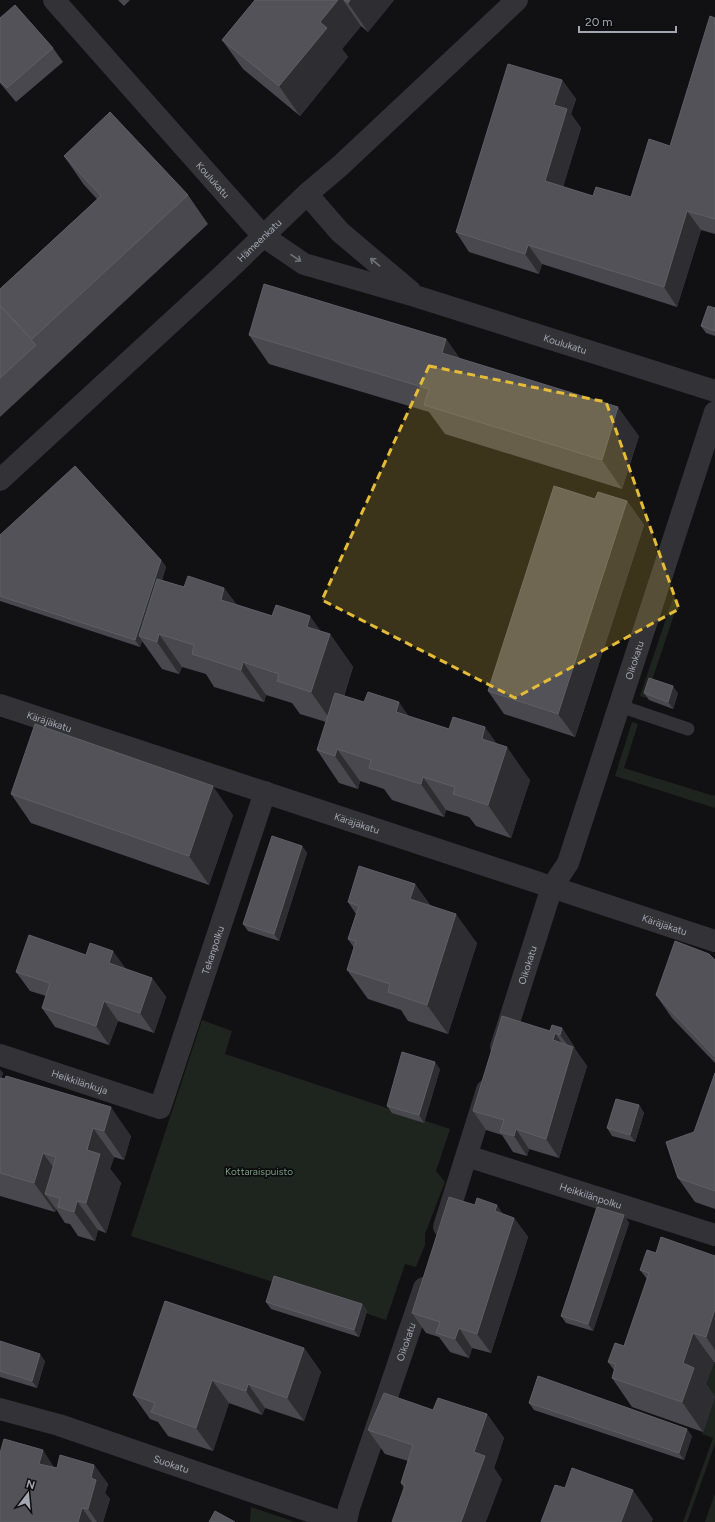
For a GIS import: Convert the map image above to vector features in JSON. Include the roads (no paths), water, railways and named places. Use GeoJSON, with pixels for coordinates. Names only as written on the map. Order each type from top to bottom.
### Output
{"type":"FeatureCollection","features":[{"type":"Feature","properties":{"kind":"street","name":"Koulukatu"},"geometry":{"type":"LineString","coordinates":[[54,0],[263,236],[304,264],[415,296],[715,391]]}},
{"type":"Feature","properties":{"kind":"street","name":"Hämeenkatu"},"geometry":{"type":"LineString","coordinates":[[0,480],[307,194],[340,166],[517,0]]}},
{"type":"Feature","properties":{"kind":"street","name":"Koulukatu"},"geometry":{"type":"LineString","coordinates":[[307,194],[340,232],[415,296]]}},
{"type":"Feature","properties":{"kind":"street","name":"Oikokatu"},"geometry":{"type":"LineString","coordinates":[[438,1243],[552,887],[568,863],[715,412]]}},
{"type":"Feature","properties":{"kind":"street","name":"Käräjäkatu"},"geometry":{"type":"LineString","coordinates":[[0,705],[715,941]]}},
{"type":"Feature","properties":{"kind":"street","name":"Tekanpolku"},"geometry":{"type":"LineString","coordinates":[[160,1108],[265,792]]}},
{"type":"Feature","properties":{"kind":"street","name":"Heikkilänkuja"},"geometry":{"type":"LineString","coordinates":[[0,1055],[160,1108]]}},
{"type":"Feature","properties":{"kind":"street","name":"Heikkilänpolku"},"geometry":{"type":"LineString","coordinates":[[467,1156],[715,1235]]}},
{"type":"Feature","properties":{"kind":"street","name":"Oikokatu"},"geometry":{"type":"LineString","coordinates":[[346,1522],[349,1508],[428,1273]]}},
{"type":"Feature","properties":{"kind":"street","name":"Suokatu"},"geometry":{"type":"LineString","coordinates":[[0,1409],[59,1425],[341,1522]]}},
{"type":"Feature","properties":{"kind":"lane"},"geometry":{"type":"LineString","coordinates":[[620,706],[688,729]]}},
{"type":"Feature","properties":{"kind":"park label","name":"Kottaraispuisto"},"geometry":{"type":"Point","coordinates":[259,1171]}}]}
